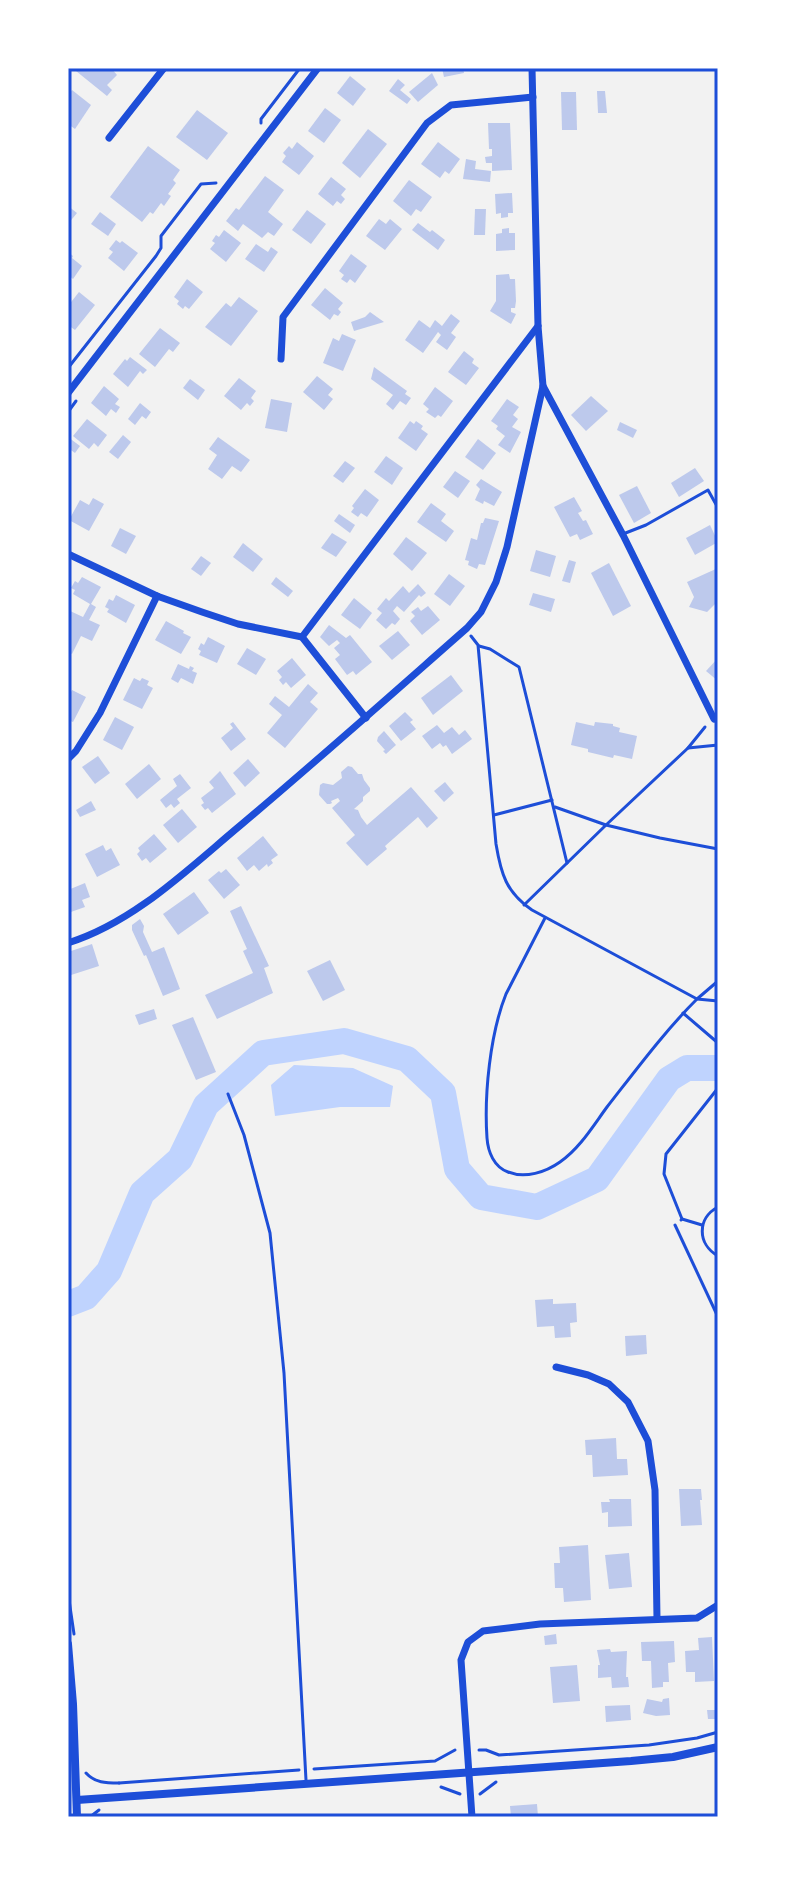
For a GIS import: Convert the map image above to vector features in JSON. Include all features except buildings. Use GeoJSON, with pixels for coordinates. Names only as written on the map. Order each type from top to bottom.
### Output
{"type":"FeatureCollection","features":[{"type":"Feature","properties":{"kind":"street"},"geometry":{"type":"LineString","coordinates":[[109,138],[164,68]]}},
{"type":"Feature","properties":{"kind":"street"},"geometry":{"type":"LineString","coordinates":[[68,393],[318,68]]}},
{"type":"Feature","properties":{"kind":"street"},"geometry":{"type":"LineString","coordinates":[[68,943],[88,937],[158,894],[366,718],[481,612],[496,582],[507,547],[543,386],[538,326],[532,68]]}},
{"type":"Feature","properties":{"kind":"street"},"geometry":{"type":"LineString","coordinates":[[281,359],[283,317],[427,123],[451,105],[533,97]]}},
{"type":"Feature","properties":{"kind":"street"},"geometry":{"type":"LineString","coordinates":[[302,637],[538,326]]}},
{"type":"Feature","properties":{"kind":"street"},"geometry":{"type":"LineString","coordinates":[[543,386],[623,535],[714,719]]}},
{"type":"Feature","properties":{"kind":"street"},"geometry":{"type":"LineString","coordinates":[[68,554],[157,596],[238,624],[302,637],[366,718]]}},
{"type":"Feature","properties":{"kind":"street"},"geometry":{"type":"LineString","coordinates":[[68,759],[72,749],[100,713],[157,596]]}},
{"type":"Feature","properties":{"kind":"street"},"geometry":{"type":"LineString","coordinates":[[556,1367],[609,1384],[628,1402],[648,1441],[655,1490],[657,1619]]}},
{"type":"Feature","properties":{"kind":"street"},"geometry":{"type":"LineString","coordinates":[[472,1817],[461,1660],[468,1642],[483,1631],[540,1624],[697,1618],[718,1605]]}},
{"type":"Feature","properties":{"kind":"street"},"geometry":{"type":"LineString","coordinates":[[68,1644],[77,1817]]}},
{"type":"Feature","properties":{"kind":"street"},"geometry":{"type":"LineString","coordinates":[[77,1800],[673,1757],[718,1747]]}},
{"type":"Feature","properties":{"kind":"lane"},"geometry":{"type":"LineString","coordinates":[[623,535],[708,490],[718,508]]}},
{"type":"Feature","properties":{"kind":"lane"},"geometry":{"type":"LineString","coordinates":[[228,1094],[244,1135],[270,1233],[284,1373],[306,1784]]}},
{"type":"Feature","properties":{"kind":"lane"},"geometry":{"type":"LineString","coordinates":[[675,1225],[718,1317]]}},
{"type":"Feature","properties":{"kind":"path"},"geometry":{"type":"LineString","coordinates":[[256,130],[300,68]]}},
{"type":"Feature","properties":{"kind":"path"},"geometry":{"type":"LineString","coordinates":[[68,368],[156,256],[161,248],[161,236],[201,184],[215,183]]}},
{"type":"Feature","properties":{"kind":"path"},"geometry":{"type":"LineString","coordinates":[[467,628],[478,645],[500,871],[509,887],[524,905],[545,918],[697,999],[718,1001]]}},
{"type":"Feature","properties":{"kind":"path"},"geometry":{"type":"LineString","coordinates":[[478,645],[519,667],[567,863]]}},
{"type":"Feature","properties":{"kind":"path"},"geometry":{"type":"LineString","coordinates":[[524,905],[688,748],[714,719]]}},
{"type":"Feature","properties":{"kind":"path"},"geometry":{"type":"LineString","coordinates":[[688,748],[718,745]]}},
{"type":"Feature","properties":{"kind":"path"},"geometry":{"type":"LineString","coordinates":[[494,815],[552,800]]}},
{"type":"Feature","properties":{"kind":"path"},"geometry":{"type":"LineString","coordinates":[[553,806],[606,825],[718,849]]}},
{"type":"Feature","properties":{"kind":"path"},"geometry":{"type":"LineString","coordinates":[[545,918],[500,1007],[493,1037],[487,1139],[499,1168],[518,1175],[551,1167],[575,1149],[683,1013],[718,981]]}},
{"type":"Feature","properties":{"kind":"path"},"geometry":{"type":"LineString","coordinates":[[683,1013],[718,1044]]}},
{"type":"Feature","properties":{"kind":"path"},"geometry":{"type":"LineString","coordinates":[[682,1219],[664,1174],[666,1154],[718,1088]]}},
{"type":"Feature","properties":{"kind":"path"},"geometry":{"type":"LineString","coordinates":[[718,1207],[706,1216],[702,1225],[706,1246],[718,1256]]}},
{"type":"Feature","properties":{"kind":"path"},"geometry":{"type":"LineString","coordinates":[[682,1219],[702,1225]]}},
{"type":"Feature","properties":{"kind":"path"},"geometry":{"type":"LineString","coordinates":[[675,1225],[682,1219]]}},
{"type":"Feature","properties":{"kind":"path"},"geometry":{"type":"LineString","coordinates":[[479,1750],[499,1755],[612,1748],[663,1743],[718,1732]]}},
{"type":"Feature","properties":{"kind":"path"},"geometry":{"type":"LineString","coordinates":[[119,1783],[435,1761],[455,1750]]}},
{"type":"Feature","properties":{"kind":"path"},"geometry":{"type":"LineString","coordinates":[[99,1809],[101,1817]]}},
{"type":"Feature","properties":{"kind":"water"},"geometry":{"type":"Polygon","coordinates":[[[294,1065],[353,1068],[393,1086],[390,1107],[340,1107],[275,1116],[271,1085],[294,1065]]]}},
{"type":"Feature","properties":{"kind":"waterway"},"geometry":{"type":"LineString","coordinates":[[68,1304],[86,1297],[109,1271],[142,1193],[180,1159],[206,1105],[263,1053],[344,1041],[407,1059],[443,1093],[457,1169],[481,1197],[537,1207],[597,1179],[669,1079],[687,1068],[718,1068]]}}]}
